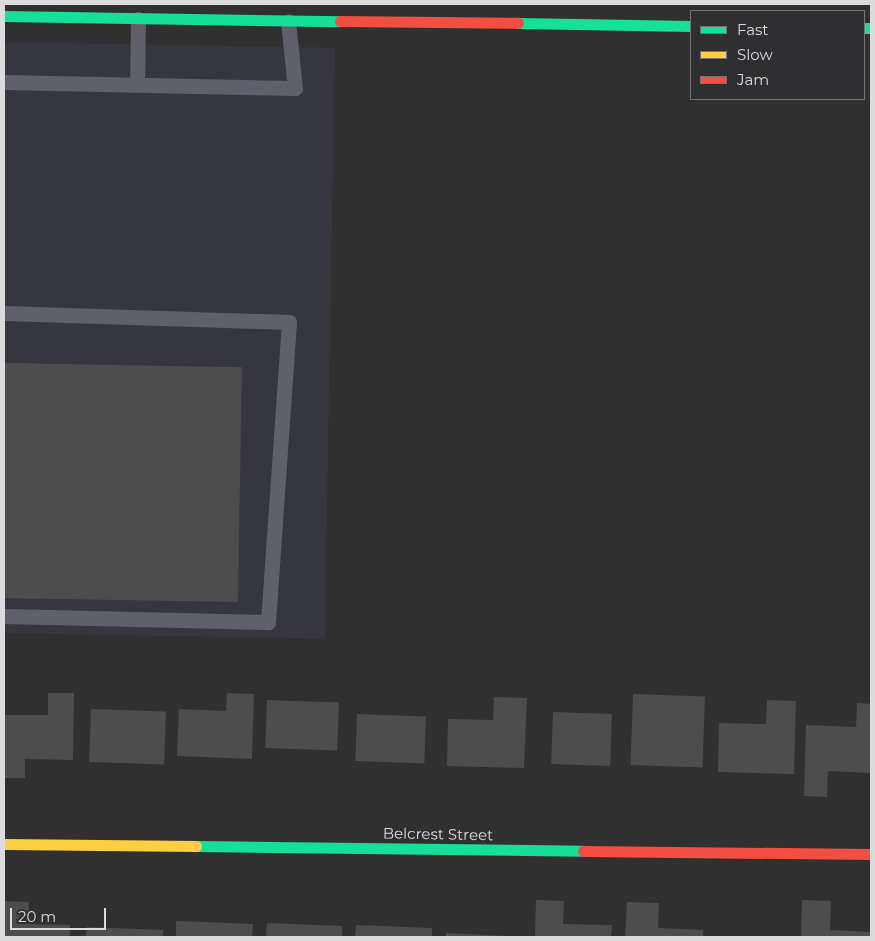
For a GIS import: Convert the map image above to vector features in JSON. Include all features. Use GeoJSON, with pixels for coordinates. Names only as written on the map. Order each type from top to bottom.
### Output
{"type":"FeatureCollection","features":[{"type":"Feature","properties":{"kind":"street"},"geometry":{"type":"LineString","coordinates":[[4,16],[138,19],[288,16],[690,26]]}},
{"type":"Feature","properties":{"kind":"street","name":"Belcrest Street"},"geometry":{"type":"LineString","coordinates":[[4,844],[871,854]]}},
{"type":"Feature","properties":{"kind":"lane"},"geometry":{"type":"LineString","coordinates":[[4,82],[295,88],[288,16]]}},
{"type":"Feature","properties":{"kind":"lane"},"geometry":{"type":"LineString","coordinates":[[137,84],[138,19]]}},
{"type":"Feature","properties":{"kind":"lane"},"geometry":{"type":"LineString","coordinates":[[4,313],[289,322],[268,622],[4,616]]}},
{"type":"Feature","properties":{"kind":"shaded area"},"geometry":{"type":"Polygon","coordinates":[[[4,42],[335,48],[325,639],[4,633],[4,42]]]}},
{"type":"Feature","properties":{"kind":"building"},"geometry":{"type":"Polygon","coordinates":[[[4,363],[242,367],[238,602],[4,598],[4,363]]]}},
{"type":"Feature","properties":{"kind":"building"},"geometry":{"type":"Polygon","coordinates":[[[48,693],[74,693],[73,760],[25,759],[25,778],[4,778],[4,715],[48,715],[48,693]]]}},
{"type":"Feature","properties":{"kind":"building"},"geometry":{"type":"Polygon","coordinates":[[[227,693],[254,694],[252,759],[177,756],[179,709],[226,711],[227,693]]]}},
{"type":"Feature","properties":{"kind":"building"},"geometry":{"type":"Polygon","coordinates":[[[633,694],[705,697],[702,767],[631,765],[633,694]]]}},
{"type":"Feature","properties":{"kind":"building"},"geometry":{"type":"Polygon","coordinates":[[[494,697],[527,698],[524,768],[447,766],[448,719],[493,720],[494,697]]]}},
{"type":"Feature","properties":{"kind":"building"},"geometry":{"type":"Polygon","coordinates":[[[267,700],[339,703],[337,750],[265,748],[267,700]]]}},
{"type":"Feature","properties":{"kind":"building"},"geometry":{"type":"Polygon","coordinates":[[[767,700],[796,701],[794,774],[718,772],[719,723],[766,724],[767,700]]]}},
{"type":"Feature","properties":{"kind":"building"},"geometry":{"type":"Polygon","coordinates":[[[857,703],[871,704],[871,773],[828,771],[827,797],[804,796],[806,725],[856,727],[857,703]]]}},
{"type":"Feature","properties":{"kind":"building"},"geometry":{"type":"Polygon","coordinates":[[[91,709],[166,712],[164,765],[89,762],[91,709]]]}},
{"type":"Feature","properties":{"kind":"building"},"geometry":{"type":"Polygon","coordinates":[[[553,712],[612,714],[610,766],[551,764],[553,712]]]}},
{"type":"Feature","properties":{"kind":"building"},"geometry":{"type":"Polygon","coordinates":[[[357,714],[426,716],[424,763],[355,761],[357,714]]]}},
{"type":"Feature","properties":{"kind":"building"},"geometry":{"type":"Polygon","coordinates":[[[536,900],[564,901],[563,924],[612,925],[611,937],[535,937],[536,900]]]}},
{"type":"Feature","properties":{"kind":"building"},"geometry":{"type":"Polygon","coordinates":[[[802,900],[831,901],[830,930],[871,932],[871,937],[801,937],[802,900]]]}},
{"type":"Feature","properties":{"kind":"building"},"geometry":{"type":"Polygon","coordinates":[[[4,901],[29,902],[28,924],[70,925],[70,937],[4,937],[4,901]]]}},
{"type":"Feature","properties":{"kind":"building"},"geometry":{"type":"Polygon","coordinates":[[[627,902],[659,903],[658,928],[703,930],[703,937],[625,937],[627,902]]]}},
{"type":"Feature","properties":{"kind":"building"},"geometry":{"type":"Polygon","coordinates":[[[176,921],[253,924],[252,937],[176,937],[176,921]]]}},
{"type":"Feature","properties":{"kind":"building"},"geometry":{"type":"Polygon","coordinates":[[[267,923],[342,926],[342,937],[266,937],[267,923]]]}},
{"type":"Feature","properties":{"kind":"building"},"geometry":{"type":"Polygon","coordinates":[[[356,925],[432,928],[432,937],[355,937],[356,925]]]}},
{"type":"Feature","properties":{"kind":"building"},"geometry":{"type":"Polygon","coordinates":[[[87,927],[163,930],[163,937],[86,937],[87,927]]]}},
{"type":"Feature","properties":{"kind":"building"},"geometry":{"type":"Polygon","coordinates":[[[446,933],[508,936],[446,937],[446,933]]]}},
{"type":"Feature","properties":{"kind":"traffic: fast"},"geometry":{"type":"LineString","coordinates":[[4,16],[340,21]]}},
{"type":"Feature","properties":{"kind":"traffic: fast"},"geometry":{"type":"LineString","coordinates":[[518,23],[690,26]]}},
{"type":"Feature","properties":{"kind":"traffic: fast"},"geometry":{"type":"LineString","coordinates":[[865,28],[871,28]]}},
{"type":"Feature","properties":{"kind":"traffic: fast"},"geometry":{"type":"LineString","coordinates":[[196,846],[583,851]]}},
{"type":"Feature","properties":{"kind":"traffic: slow"},"geometry":{"type":"LineString","coordinates":[[4,844],[196,846]]}},
{"type":"Feature","properties":{"kind":"traffic: jam"},"geometry":{"type":"LineString","coordinates":[[340,21],[518,23]]}},
{"type":"Feature","properties":{"kind":"traffic: jam"},"geometry":{"type":"LineString","coordinates":[[583,851],[871,854]]}}]}
